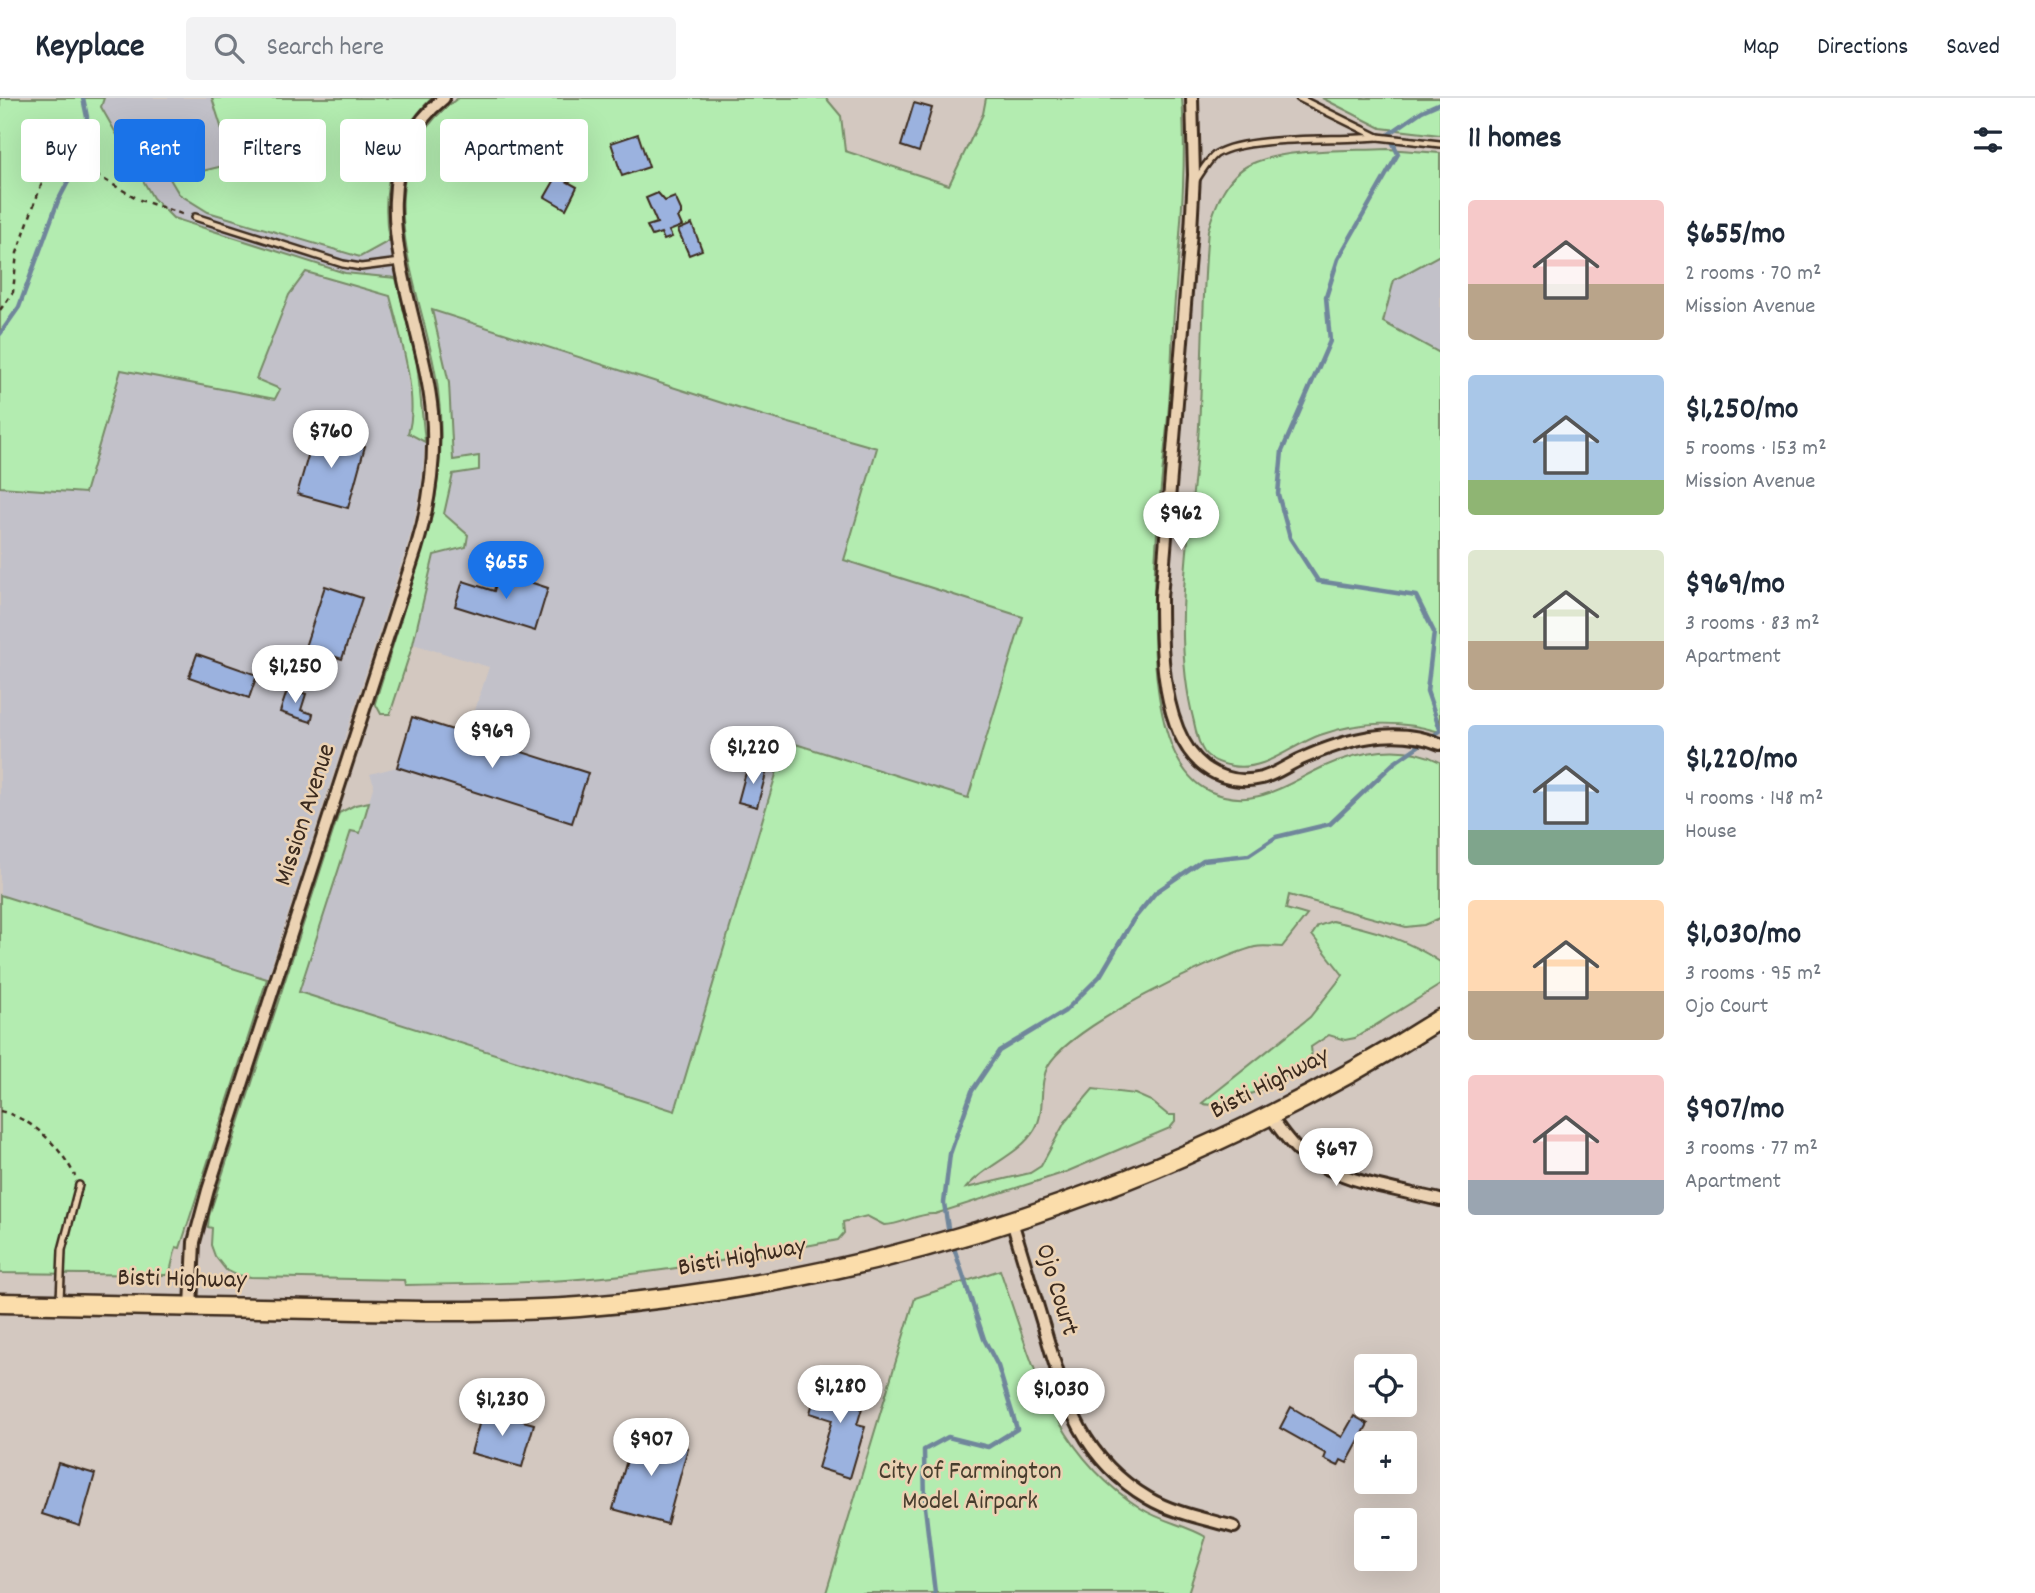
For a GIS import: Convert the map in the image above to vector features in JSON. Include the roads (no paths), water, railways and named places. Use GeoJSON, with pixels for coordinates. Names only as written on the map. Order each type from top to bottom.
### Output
{"type":"FeatureCollection","features":[{"type":"Feature","properties":{"kind":"main road","name":"Bisti Highway"},"geometry":{"type":"LineString","coordinates":[[0,1303],[471,1311],[630,1302],[803,1276],[924,1247],[1012,1221],[1132,1178],[1270,1115],[1371,1061],[1440,1019]]}},
{"type":"Feature","properties":{"kind":"street","name":"Mission Avenue"},"geometry":{"type":"LineString","coordinates":[[191,1307],[192,1261],[203,1208],[425,514],[431,467],[432,413],[424,359],[401,262],[394,212],[400,166],[415,130],[429,111],[444,98]]}},
{"type":"Feature","properties":{"kind":"street"},"geometry":{"type":"LineString","coordinates":[[1192,98],[1194,183],[1161,598],[1161,652],[1182,739],[1192,756],[1204,768],[1234,780],[1263,778],[1322,750],[1366,738],[1401,735],[1440,744]]}},
{"type":"Feature","properties":{"kind":"street"},"geometry":{"type":"LineString","coordinates":[[1270,1115],[1285,1137],[1302,1153],[1326,1167],[1368,1182],[1440,1200]]}},
{"type":"Feature","properties":{"kind":"street","name":"Ojo Court"},"geometry":{"type":"LineString","coordinates":[[1012,1221],[1064,1395],[1080,1431],[1092,1449],[1117,1476],[1147,1498],[1170,1508],[1234,1527]]}},
{"type":"Feature","properties":{"kind":"lane"},"geometry":{"type":"LineString","coordinates":[[1299,98],[1378,137]]}},
{"type":"Feature","properties":{"kind":"lane"},"geometry":{"type":"LineString","coordinates":[[1194,183],[1215,155],[1233,147],[1271,142],[1378,137],[1440,144]]}},
{"type":"Feature","properties":{"kind":"lane"},"geometry":{"type":"LineString","coordinates":[[195,217],[343,264],[361,267],[401,262]]}},
{"type":"Feature","properties":{"kind":"lane"},"geometry":{"type":"LineString","coordinates":[[60,1304],[62,1250],[79,1185]]}},
{"type":"Feature","properties":{"kind":"waterway"},"geometry":{"type":"LineString","coordinates":[[0,334],[19,307],[58,201],[82,155],[87,117],[83,98]]}},
{"type":"Feature","properties":{"kind":"waterway"},"geometry":{"type":"LineString","coordinates":[[1440,103],[1422,111],[1389,134],[1398,154],[1338,259],[1326,297],[1330,341],[1282,451],[1278,494],[1290,538],[1318,581],[1416,596],[1434,632],[1427,691],[1440,729]]}},
{"type":"Feature","properties":{"kind":"waterway"},"geometry":{"type":"LineString","coordinates":[[949,1234],[944,1203],[950,1154],[972,1091],[999,1051],[1065,1011],[1100,976],[1133,920],[1156,892],[1203,860],[1249,855],[1276,837],[1330,824],[1394,763],[1440,731]]}},
{"type":"Feature","properties":{"kind":"waterway"},"geometry":{"type":"LineString","coordinates":[[935,1593],[925,1507],[924,1450],[948,1437],[988,1447],[1017,1429],[998,1366],[984,1339],[952,1242]]}},
{"type":"Feature","properties":{"kind":"park label","name":"City of Farmington Model Airpark"},"geometry":{"type":"Point","coordinates":[970,1487]}}]}
